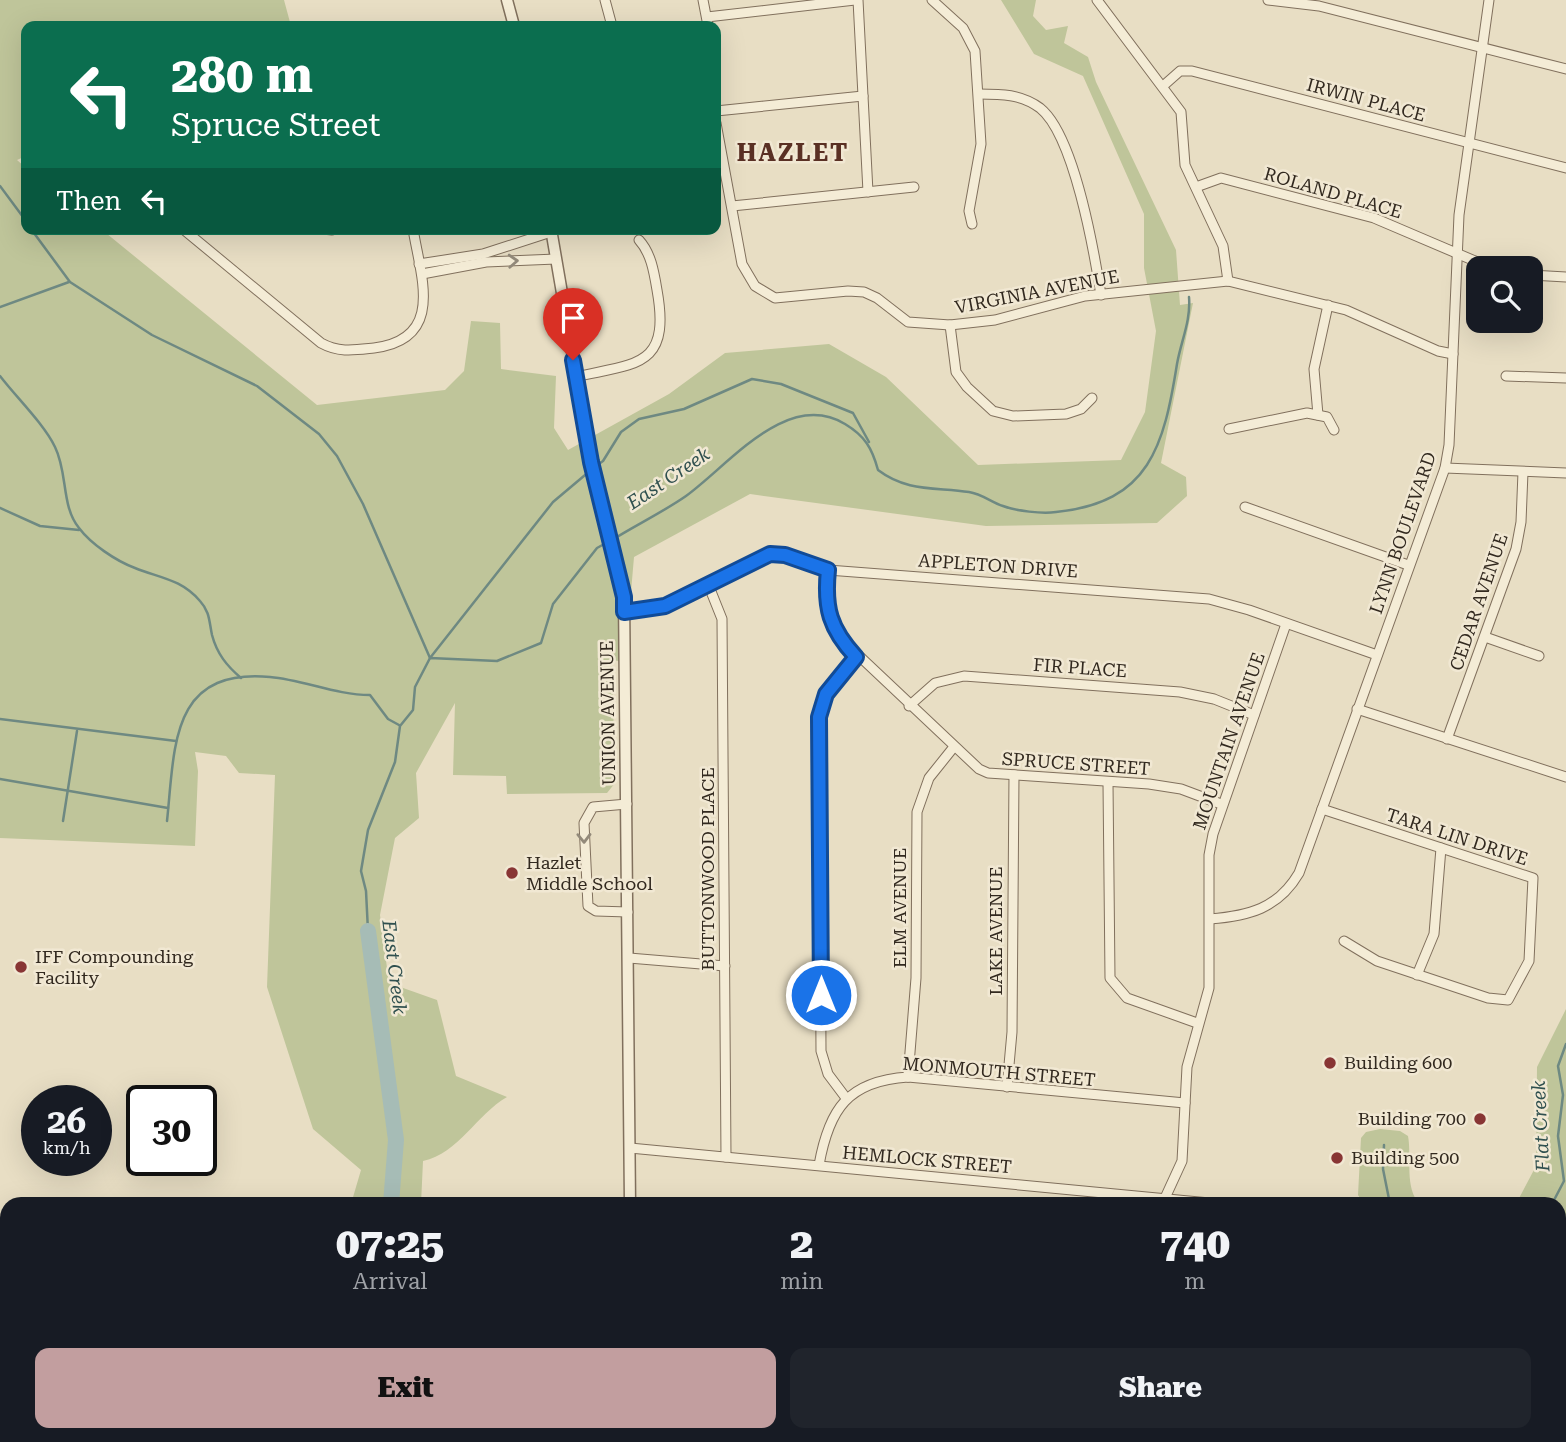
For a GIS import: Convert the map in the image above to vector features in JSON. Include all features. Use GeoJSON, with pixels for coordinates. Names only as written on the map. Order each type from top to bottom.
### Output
{"type":"FeatureCollection","features":[{"type":"Feature","properties":{"kind":"street"},"geometry":{"type":"LineString","coordinates":[[507,0],[513,21]]}},
{"type":"Feature","properties":{"kind":"street"},"geometry":{"type":"LineString","coordinates":[[606,0],[611,21]]}},
{"type":"Feature","properties":{"kind":"street"},"geometry":{"type":"LineString","coordinates":[[703,0],[707,21]]}},
{"type":"Feature","properties":{"kind":"street"},"geometry":{"type":"LineString","coordinates":[[714,21],[857,0],[868,192]]}},
{"type":"Feature","properties":{"kind":"street"},"geometry":{"type":"LineString","coordinates":[[932,0],[970,37],[977,60],[981,144],[969,212],[972,224]]}},
{"type":"Feature","properties":{"kind":"street"},"geometry":{"type":"LineString","coordinates":[[1097,0],[1181,112],[1185,165],[1223,246],[1228,281]]}},
{"type":"Feature","properties":{"kind":"street"},"geometry":{"type":"LineString","coordinates":[[1268,0],[1319,6],[1566,69]]}},
{"type":"Feature","properties":{"kind":"street","name":"LYNN BOULEVARD"},"geometry":{"type":"LineString","coordinates":[[1210,919],[1244,916],[1280,898],[1299,873],[1445,468],[1449,445],[1457,254],[1489,0]]}},
{"type":"Feature","properties":{"kind":"street","name":"IRWIN PLACE"},"geometry":{"type":"LineString","coordinates":[[1163,86],[1180,71],[1192,71],[1566,169]]}},
{"type":"Feature","properties":{"kind":"street"},"geometry":{"type":"LineString","coordinates":[[979,94],[1004,94],[1024,99],[1042,110],[1057,127],[1065,145],[1092,243],[1101,295]]}},
{"type":"Feature","properties":{"kind":"street"},"geometry":{"type":"LineString","coordinates":[[721,110],[863,96]]}},
{"type":"Feature","properties":{"kind":"street","name":"VIRGINIA AVENUE"},"geometry":{"type":"LineString","coordinates":[[721,149],[742,264],[750,279],[767,296],[775,298],[864,292],[877,298],[908,322],[950,325],[995,320],[1101,295],[1228,281],[1346,310],[1438,351],[1453,354]]}},
{"type":"Feature","properties":{"kind":"street","name":"ROLAND PLACE"},"geometry":{"type":"LineString","coordinates":[[1196,187],[1218,178],[1234,181],[1374,218],[1466,257]]}},
{"type":"Feature","properties":{"kind":"street"},"geometry":{"type":"LineString","coordinates":[[732,206],[914,187]]}},
{"type":"Feature","properties":{"kind":"street"},"geometry":{"type":"LineString","coordinates":[[190,235],[321,343],[338,350],[386,346],[412,332],[424,306],[414,235]]}},
{"type":"Feature","properties":{"kind":"street"},"geometry":{"type":"LineString","coordinates":[[420,269],[483,254],[539,235]]}},
{"type":"Feature","properties":{"kind":"street","name":"UNION AVENUE"},"geometry":{"type":"LineString","coordinates":[[552,235],[591,462],[610,537],[624,612],[630,1197]]}},
{"type":"Feature","properties":{"kind":"street"},"geometry":{"type":"LineString","coordinates":[[575,377],[636,363],[656,344],[661,315],[653,268],[639,240]]}},
{"type":"Feature","properties":{"kind":"street"},"geometry":{"type":"LineString","coordinates":[[420,269],[486,262],[556,259]]}},
{"type":"Feature","properties":{"kind":"street"},"geometry":{"type":"LineString","coordinates":[[1543,276],[1566,277]]}},
{"type":"Feature","properties":{"kind":"street"},"geometry":{"type":"LineString","coordinates":[[1318,415],[1315,358],[1328,306]]}},
{"type":"Feature","properties":{"kind":"street"},"geometry":{"type":"LineString","coordinates":[[950,325],[956,372],[967,387],[993,411],[1013,416],[1066,414],[1081,409],[1092,398]]}},
{"type":"Feature","properties":{"kind":"street"},"geometry":{"type":"LineString","coordinates":[[1506,376],[1566,378]]}},
{"type":"Feature","properties":{"kind":"street"},"geometry":{"type":"LineString","coordinates":[[1228,429],[1294,415],[1318,415],[1327,418],[1334,430]]}},
{"type":"Feature","properties":{"kind":"street"},"geometry":{"type":"LineString","coordinates":[[1445,468],[1566,473]]}},
{"type":"Feature","properties":{"kind":"street","name":"CEDAR AVENUE"},"geometry":{"type":"LineString","coordinates":[[1447,739],[1518,541],[1523,472]]}},
{"type":"Feature","properties":{"kind":"street"},"geometry":{"type":"LineString","coordinates":[[1245,507],[1408,565]]}},
{"type":"Feature","properties":{"kind":"street","name":"APPLETON DRIVE"},"geometry":{"type":"LineString","coordinates":[[624,612],[665,606],[770,554],[785,555],[828,570],[1185,596],[1233,605],[1377,655]]}},
{"type":"Feature","properties":{"kind":"street","name":"SPRUCE STREET"},"geometry":{"type":"LineString","coordinates":[[828,570],[826,603],[829,619],[838,636],[856,657],[979,769],[1014,775],[1181,789],[1221,804]]}},
{"type":"Feature","properties":{"kind":"street","name":"BUTTONWOOD PLACE"},"geometry":{"type":"LineString","coordinates":[[708,584],[722,619],[726,1157]]}},
{"type":"Feature","properties":{"kind":"street","name":"MOUNTAIN AVENUE"},"geometry":{"type":"LineString","coordinates":[[1165,1197],[1182,1161],[1187,1067],[1197,1023],[1209,988],[1209,855],[1221,804],[1286,624]]}},
{"type":"Feature","properties":{"kind":"street"},"geometry":{"type":"LineString","coordinates":[[1485,637],[1539,656]]}},
{"type":"Feature","properties":{"kind":"street"},"geometry":{"type":"LineString","coordinates":[[819,1165],[828,1126],[846,1098],[828,1074],[821,1051],[819,717],[826,694],[856,657]]}},
{"type":"Feature","properties":{"kind":"street","name":"FIR PLACE"},"geometry":{"type":"LineString","coordinates":[[909,706],[934,683],[964,676],[1180,692],[1214,699],[1255,715]]}},
{"type":"Feature","properties":{"kind":"street"},"geometry":{"type":"LineString","coordinates":[[1357,709],[1566,777]]}},
{"type":"Feature","properties":{"kind":"street","name":"ELM AVENUE"},"geometry":{"type":"LineString","coordinates":[[908,1077],[916,978],[917,812],[929,778],[953,748]]}},
{"type":"Feature","properties":{"kind":"street","name":"LAKE AVENUE"},"geometry":{"type":"LineString","coordinates":[[1007,1087],[1012,1051],[1014,775]]}},
{"type":"Feature","properties":{"kind":"street"},"geometry":{"type":"LineString","coordinates":[[1108,783],[1110,978],[1128,998],[1197,1023]]}},
{"type":"Feature","properties":{"kind":"street"},"geometry":{"type":"LineString","coordinates":[[627,804],[593,807],[584,822],[588,906],[596,911],[628,912]]}},
{"type":"Feature","properties":{"kind":"street","name":"TARA LIN DRIVE"},"geometry":{"type":"LineString","coordinates":[[1322,809],[1533,878],[1529,961],[1508,1000],[1488,998],[1377,961],[1344,941]]}},
{"type":"Feature","properties":{"kind":"street"},"geometry":{"type":"LineString","coordinates":[[1417,975],[1434,934],[1441,848]]}},
{"type":"Feature","properties":{"kind":"street"},"geometry":{"type":"LineString","coordinates":[[629,958],[725,967]]}},
{"type":"Feature","properties":{"kind":"street","name":"MONMOUTH STREET"},"geometry":{"type":"LineString","coordinates":[[846,1098],[874,1082],[908,1077],[1185,1103]]}},
{"type":"Feature","properties":{"kind":"street","name":"HEMLOCK STREET"},"geometry":{"type":"LineString","coordinates":[[630,1148],[1155,1197]]}},
{"type":"Feature","properties":{"kind":"green space"},"geometry":{"type":"Polygon","coordinates":[[[0,0],[284,0],[290,21],[21,21],[21,158],[17,160],[21,164],[21,235],[108,235],[317,405],[445,390],[464,371],[471,321],[500,323],[501,369],[556,376],[554,428],[568,450],[669,394],[725,353],[829,344],[886,377],[978,465],[1121,460],[1145,412],[1156,331],[1144,268],[1144,214],[1083,76],[1034,54],[1001,0],[1036,0],[1033,16],[1046,30],[1068,26],[1064,43],[1088,57],[1096,82],[1176,250],[1180,305],[1193,303],[1161,463],[1186,477],[1187,496],[1157,523],[986,526],[750,494],[634,557],[625,662],[612,660],[615,783],[607,793],[507,794],[506,776],[453,775],[455,703],[416,773],[419,818],[395,838],[380,915],[389,983],[437,1000],[456,1076],[507,1097],[447,1150],[423,1161],[421,1197],[353,1197],[361,1170],[313,1129],[267,987],[275,775],[239,773],[226,756],[195,752],[198,771],[195,846],[0,838],[0,0]]]}},
{"type":"Feature","properties":{"kind":"green space"},"geometry":{"type":"Polygon","coordinates":[[[1566,1009],[1566,1197],[1520,1197],[1536,1166],[1537,1067],[1566,1009]]]}},
{"type":"Feature","properties":{"kind":"green space"},"geometry":{"type":"Polygon","coordinates":[[[1380,1129],[1400,1131],[1408,1136],[1410,1181],[1415,1197],[1359,1197],[1361,1138],[1366,1132],[1380,1129]]]}},
{"type":"Feature","properties":{"kind":"waterway"},"geometry":{"type":"LineString","coordinates":[[0,186],[21,214]]}},
{"type":"Feature","properties":{"kind":"waterway"},"geometry":{"type":"LineString","coordinates":[[35,235],[70,282],[152,335],[257,386],[319,434],[337,456],[363,504],[430,658],[553,502],[591,470]]}},
{"type":"Feature","properties":{"kind":"waterway"},"geometry":{"type":"LineString","coordinates":[[0,307],[69,282]]}},
{"type":"Feature","properties":{"kind":"waterway","name":"East Creek"},"geometry":{"type":"LineString","coordinates":[[612,540],[686,496],[760,435],[781,423],[802,416],[823,416],[845,424],[867,443],[878,470],[911,485],[969,492],[1008,508],[1037,512],[1056,512],[1088,506],[1113,496],[1132,483],[1147,465],[1158,444],[1166,420],[1187,323],[1189,297]]}},
{"type":"Feature","properties":{"kind":"waterway"},"geometry":{"type":"LineString","coordinates":[[0,376],[37,420],[55,447],[62,468],[69,510],[79,528],[97,546],[120,561],[170,580],[193,594],[206,609],[214,642],[220,654],[241,678]]}},
{"type":"Feature","properties":{"kind":"waterway"},"geometry":{"type":"LineString","coordinates":[[596,466],[603,461],[621,432],[639,419],[684,409],[752,379],[781,384],[853,413],[869,442]]}},
{"type":"Feature","properties":{"kind":"waterway"},"geometry":{"type":"LineString","coordinates":[[0,508],[40,526],[79,530]]}},
{"type":"Feature","properties":{"kind":"waterway","name":"East Creek"},"geometry":{"type":"LineString","coordinates":[[368,931],[366,891],[361,871],[368,830],[395,762],[400,726],[413,710],[415,687],[430,658],[497,661],[541,643],[553,604],[597,548],[606,543]]}},
{"type":"Feature","properties":{"kind":"waterway"},"geometry":{"type":"LineString","coordinates":[[167,821],[172,766],[184,717],[196,699],[213,685],[237,678],[270,677],[345,693],[370,695],[388,719],[399,725]]}},
{"type":"Feature","properties":{"kind":"waterway"},"geometry":{"type":"LineString","coordinates":[[0,719],[176,741]]}},
{"type":"Feature","properties":{"kind":"waterway"},"geometry":{"type":"LineString","coordinates":[[63,821],[77,731]]}},
{"type":"Feature","properties":{"kind":"waterway"},"geometry":{"type":"LineString","coordinates":[[0,779],[168,808]]}},
{"type":"Feature","properties":{"kind":"waterway","name":"East Creek"},"geometry":{"type":"LineString","coordinates":[[368,931],[396,1140],[392,1197]]}},
{"type":"Feature","properties":{"kind":"waterway","name":"Flat Creek"},"geometry":{"type":"LineString","coordinates":[[1556,1197],[1564,1181],[1558,1136],[1563,1095],[1558,1066],[1566,1044]]}},
{"type":"Feature","properties":{"kind":"waterway"},"geometry":{"type":"LineString","coordinates":[[1384,1145],[1383,1169],[1389,1197]]}},
{"type":"Feature","properties":{"kind":"place","name":"Hazlet Middle School"},"geometry":{"type":"Point","coordinates":[512,873]}},
{"type":"Feature","properties":{"kind":"place","name":"IFF Compounding Facility"},"geometry":{"type":"Point","coordinates":[21,967]}},
{"type":"Feature","properties":{"kind":"place","name":"Building 600"},"geometry":{"type":"Point","coordinates":[1330,1063]}},
{"type":"Feature","properties":{"kind":"place","name":"Building 700"},"geometry":{"type":"Point","coordinates":[1480,1119]}},
{"type":"Feature","properties":{"kind":"place","name":"Building 500"},"geometry":{"type":"Point","coordinates":[1337,1158]}},
{"type":"Feature","properties":{"kind":"district","name":"HAZLET"},"geometry":{"type":"Point","coordinates":[793,153]}},
{"type":"Feature","properties":{"kind":"route"},"geometry":{"type":"LineString","coordinates":[[573,360],[591,462],[624,597],[624,612],[652,609],[675,602],[762,555],[785,555],[828,570],[826,603],[829,619],[838,636],[856,657],[826,694],[821,703],[819,717],[821,995]]}}]}
